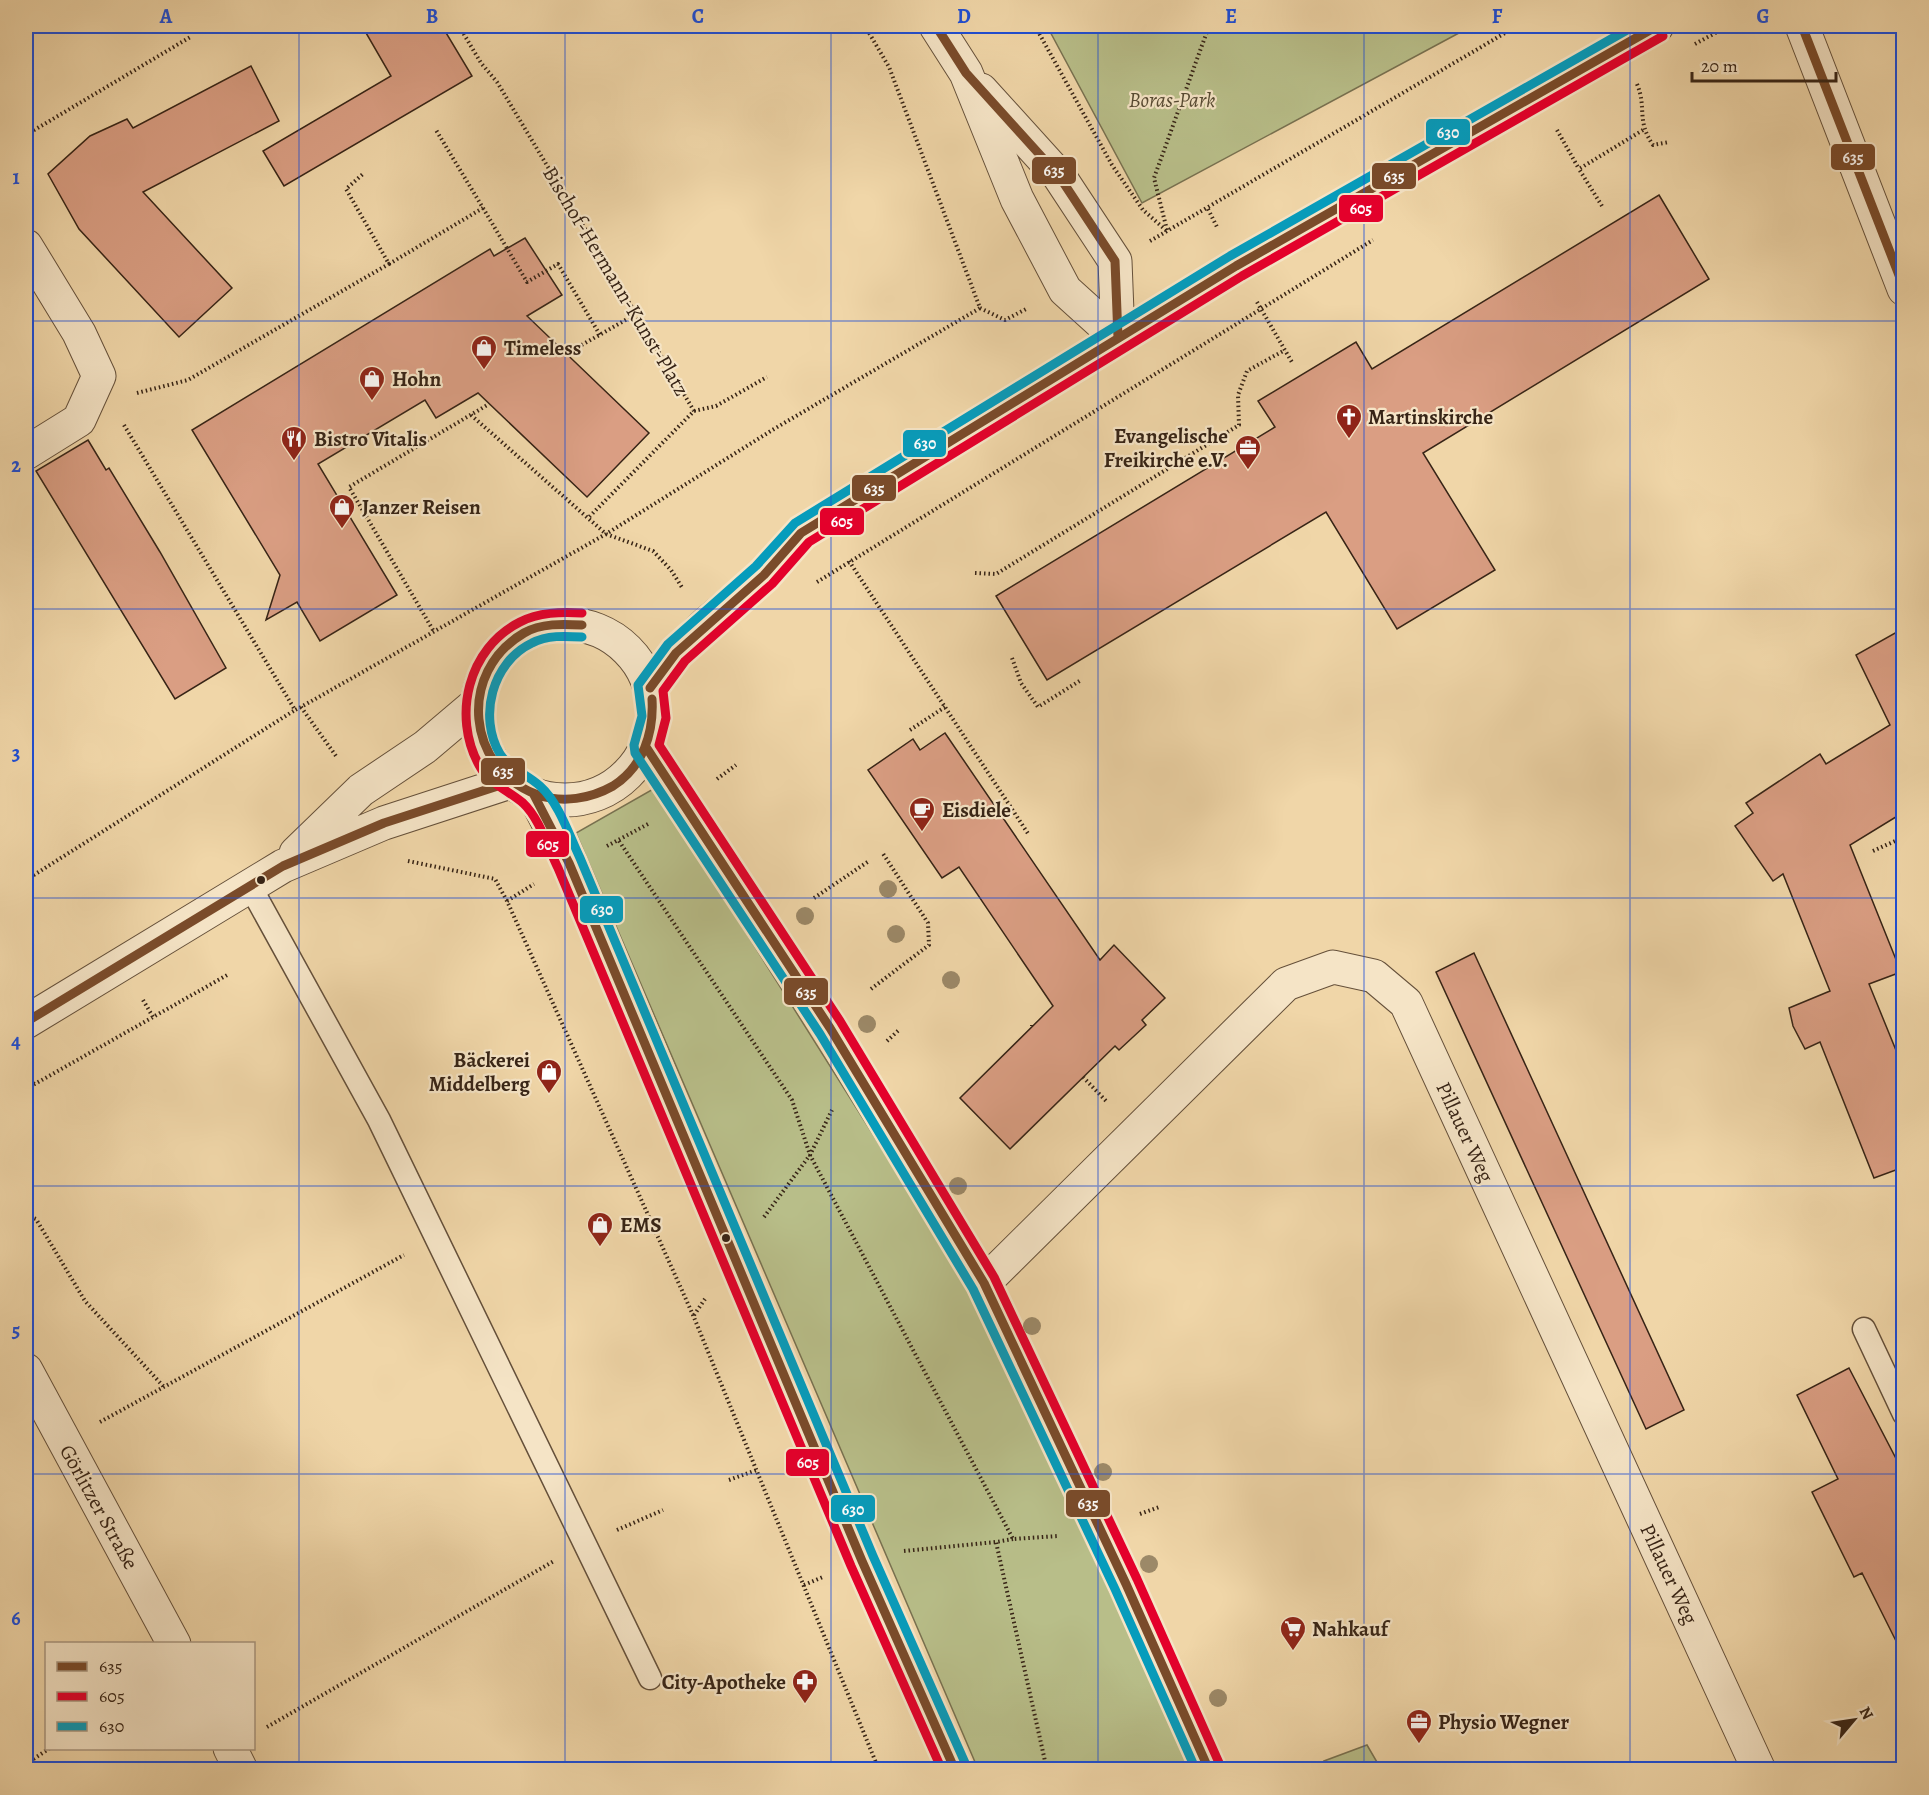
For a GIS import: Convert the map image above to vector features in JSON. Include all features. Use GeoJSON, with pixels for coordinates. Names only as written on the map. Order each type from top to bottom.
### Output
{"type":"FeatureCollection","features":[{"type":"Feature","properties":{"kind":"street"},"geometry":{"type":"LineString","coordinates":[[936,26],[966,73],[1059,176],[1115,261],[1118,338]]}},
{"type":"Feature","properties":{"kind":"street"},"geometry":{"type":"LineString","coordinates":[[650,688],[676,653],[706,624],[764,575],[801,532],[1246,261],[1657,26]]}},
{"type":"Feature","properties":{"kind":"street"},"geometry":{"type":"LineString","coordinates":[[1803,26],[1904,289]]}},
{"type":"Feature","properties":{"kind":"street"},"geometry":{"type":"LineString","coordinates":[[966,73],[1017,200],[1065,290],[1118,338]]}},
{"type":"Feature","properties":{"kind":"street"},"geometry":{"type":"LineString","coordinates":[[26,246],[79,333],[99,376],[79,420],[26,453]]}},
{"type":"Feature","properties":{"kind":"street"},"geometry":{"type":"LineString","coordinates":[[26,1022],[283,866],[384,823],[522,789],[567,801],[600,794],[628,775],[646,747],[654,717],[650,688],[636,658],[612,637],[582,625],[552,624],[524,633],[501,651],[484,675],[477,703],[478,733],[490,760],[522,789],[569,863],[862,1561],[955,1770]]}},
{"type":"Feature","properties":{"kind":"street"},"geometry":{"type":"LineString","coordinates":[[283,866],[361,790],[425,747],[477,703]]}},
{"type":"Feature","properties":{"kind":"street"},"geometry":{"type":"LineString","coordinates":[[646,747],[830,1028],[984,1283],[1100,1529],[1209,1770]]}},
{"type":"Feature","properties":{"kind":"street","name":"Pillauer Weg"},"geometry":{"type":"LineString","coordinates":[[984,1283],[1286,984],[1334,967],[1374,976],[1406,1003],[1759,1770]]}},
{"type":"Feature","properties":{"kind":"street","name":"Görlitzer Straße"},"geometry":{"type":"LineString","coordinates":[[26,1370],[173,1642]]}},
{"type":"Feature","properties":{"kind":"street"},"geometry":{"type":"LineString","coordinates":[[231,1750],[241,1770]]}},
{"type":"Feature","properties":{"kind":"lane"},"geometry":{"type":"LineString","coordinates":[[250,886],[379,1120],[650,1678]]}},
{"type":"Feature","properties":{"kind":"lane"},"geometry":{"type":"LineString","coordinates":[[1864,1329],[1904,1414]]}},
{"type":"Feature","properties":{"kind":"path","name":"Bischof-Hermann-Kunst-Platz"},"geometry":{"type":"LineString","coordinates":[[459,26],[481,63],[497,82],[694,411],[589,517]]}},
{"type":"Feature","properties":{"kind":"path"},"geometry":{"type":"LineString","coordinates":[[865,26],[889,67],[980,308],[1005,320],[1065,290]]}},
{"type":"Feature","properties":{"kind":"path"},"geometry":{"type":"LineString","coordinates":[[1035,26],[1112,165],[1143,210],[1167,232]]}},
{"type":"Feature","properties":{"kind":"path"},"geometry":{"type":"LineString","coordinates":[[1167,232],[1154,178],[1209,26]]}},
{"type":"Feature","properties":{"kind":"path"},"geometry":{"type":"LineString","coordinates":[[1115,261],[1517,26]]}},
{"type":"Feature","properties":{"kind":"path"},"geometry":{"type":"LineString","coordinates":[[1713,26],[1718,32]]}},
{"type":"Feature","properties":{"kind":"path"},"geometry":{"type":"LineString","coordinates":[[1686,49],[1728,26]]}},
{"type":"Feature","properties":{"kind":"path"},"geometry":{"type":"LineString","coordinates":[[26,135],[192,36]]}},
{"type":"Feature","properties":{"kind":"path"},"geometry":{"type":"LineString","coordinates":[[1634,78],[1640,93],[1643,130],[1653,145],[1669,142]]}},
{"type":"Feature","properties":{"kind":"path"},"geometry":{"type":"LineString","coordinates":[[436,130],[527,282],[558,264],[600,335]]}},
{"type":"Feature","properties":{"kind":"path"},"geometry":{"type":"LineString","coordinates":[[1579,169],[1643,130]]}},
{"type":"Feature","properties":{"kind":"path"},"geometry":{"type":"LineString","coordinates":[[1563,140],[1602,206]]}},
{"type":"Feature","properties":{"kind":"path"},"geometry":{"type":"LineString","coordinates":[[364,174],[346,189],[389,264]]}},
{"type":"Feature","properties":{"kind":"path"},"geometry":{"type":"LineString","coordinates":[[128,395],[188,380],[483,208]]}},
{"type":"Feature","properties":{"kind":"path"},"geometry":{"type":"LineString","coordinates":[[809,588],[849,561],[1383,234]]}},
{"type":"Feature","properties":{"kind":"path"},"geometry":{"type":"LineString","coordinates":[[26,880],[295,710],[606,534],[774,429],[980,308]]}},
{"type":"Feature","properties":{"kind":"path"},"geometry":{"type":"LineString","coordinates":[[566,354],[636,314]]}},
{"type":"Feature","properties":{"kind":"path"},"geometry":{"type":"LineString","coordinates":[[1267,320],[1293,364]]}},
{"type":"Feature","properties":{"kind":"path"},"geometry":{"type":"LineString","coordinates":[[975,573],[996,574],[1239,425],[1238,395],[1247,371],[1284,350]]}},
{"type":"Feature","properties":{"kind":"path"},"geometry":{"type":"LineString","coordinates":[[99,376],[128,433],[295,710]]}},
{"type":"Feature","properties":{"kind":"path"},"geometry":{"type":"LineString","coordinates":[[694,411],[716,406],[767,377]]}},
{"type":"Feature","properties":{"kind":"path"},"geometry":{"type":"LineString","coordinates":[[433,630],[349,487],[489,404]]}},
{"type":"Feature","properties":{"kind":"path"},"geometry":{"type":"LineString","coordinates":[[471,415],[606,534],[654,551],[671,570],[706,624]]}},
{"type":"Feature","properties":{"kind":"path"},"geometry":{"type":"LineString","coordinates":[[849,561],[1029,835]]}},
{"type":"Feature","properties":{"kind":"path"},"geometry":{"type":"LineString","coordinates":[[1012,658],[1021,682],[1038,707],[1081,680]]}},
{"type":"Feature","properties":{"kind":"path"},"geometry":{"type":"LineString","coordinates":[[301,707],[361,790]]}},
{"type":"Feature","properties":{"kind":"path"},"geometry":{"type":"LineString","coordinates":[[910,730],[945,707]]}},
{"type":"Feature","properties":{"kind":"path"},"geometry":{"type":"LineString","coordinates":[[507,901],[569,863],[619,841],[684,802],[736,765]]}},
{"type":"Feature","properties":{"kind":"path"},"geometry":{"type":"LineString","coordinates":[[1874,851],[1904,837]]}},
{"type":"Feature","properties":{"kind":"path"},"geometry":{"type":"LineString","coordinates":[[619,841],[792,1100],[810,1155],[1013,1539]]}},
{"type":"Feature","properties":{"kind":"path"},"geometry":{"type":"LineString","coordinates":[[871,989],[929,945],[928,923],[882,852]]}},
{"type":"Feature","properties":{"kind":"path"},"geometry":{"type":"LineString","coordinates":[[408,861],[495,879],[507,901],[632,1175],[757,1470],[879,1770]]}},
{"type":"Feature","properties":{"kind":"path"},"geometry":{"type":"LineString","coordinates":[[814,898],[869,861]]}},
{"type":"Feature","properties":{"kind":"path"},"geometry":{"type":"LineString","coordinates":[[26,1089],[229,974]]}},
{"type":"Feature","properties":{"kind":"path"},"geometry":{"type":"LineString","coordinates":[[138,994],[153,1017]]}},
{"type":"Feature","properties":{"kind":"path"},"geometry":{"type":"LineString","coordinates":[[26,1071],[34,1084]]}},
{"type":"Feature","properties":{"kind":"path"},"geometry":{"type":"LineString","coordinates":[[26,1215],[36,1219],[85,1301],[164,1387]]}},
{"type":"Feature","properties":{"kind":"path"},"geometry":{"type":"LineString","coordinates":[[54,1423],[94,1425],[436,1238]]}},
{"type":"Feature","properties":{"kind":"path"},"geometry":{"type":"LineString","coordinates":[[729,1480],[757,1470]]}},
{"type":"Feature","properties":{"kind":"path"},"geometry":{"type":"LineString","coordinates":[[1047,1770],[996,1542],[1081,1535],[1159,1506]]}},
{"type":"Feature","properties":{"kind":"path"},"geometry":{"type":"LineString","coordinates":[[264,1728],[585,1544],[663,1510]]}},
{"type":"Feature","properties":{"kind":"path"},"geometry":{"type":"LineString","coordinates":[[26,1764],[48,1750]]}},
{"type":"Feature","properties":{"kind":"path"},"geometry":{"type":"LineString","coordinates":[[1892,1770],[1904,1764]]}},
{"type":"Feature","properties":{"kind":"green space","name":"Boras-Park"},"geometry":{"type":"Polygon","coordinates":[[[1047,26],[1472,26],[1142,203],[1047,26]]]}},
{"type":"Feature","properties":{"kind":"green space"},"geometry":{"type":"Polygon","coordinates":[[[655,788],[959,1271],[1193,1769],[978,1769],[576,833],[655,788]]]}},
{"type":"Feature","properties":{"kind":"green space"},"geometry":{"type":"Polygon","coordinates":[[[1367,1745],[1381,1769],[1329,1769],[1324,1761],[1367,1745]]]}},
{"type":"Feature","properties":{"kind":"building"},"geometry":{"type":"Polygon","coordinates":[[[362,26],[442,26],[472,76],[284,186],[263,151],[391,76],[362,26]]]}},
{"type":"Feature","properties":{"kind":"building"},"geometry":{"type":"Polygon","coordinates":[[[251,66],[279,121],[143,192],[232,288],[179,337],[79,229],[48,174],[90,136],[127,119],[133,128],[251,66]]]}},
{"type":"Feature","properties":{"kind":"building","name":"Martinskirche"},"geometry":{"type":"Polygon","coordinates":[[[1659,195],[1709,279],[1423,453],[1495,570],[1397,629],[1326,512],[1047,680],[996,596],[1275,427],[1258,401],[1356,342],[1372,369],[1659,195]]]}},
{"type":"Feature","properties":{"kind":"building"},"geometry":{"type":"Polygon","coordinates":[[[525,238],[562,295],[527,316],[649,433],[587,497],[478,393],[436,418],[425,400],[318,464],[397,595],[320,641],[297,602],[266,620],[280,575],[192,430],[490,249],[494,256],[525,238]]]}},
{"type":"Feature","properties":{"kind":"building"},"geometry":{"type":"Polygon","coordinates":[[[88,440],[106,470],[109,468],[160,552],[226,668],[175,699],[36,471],[88,440]]]}},
{"type":"Feature","properties":{"kind":"building"},"geometry":{"type":"Polygon","coordinates":[[[1904,628],[1904,812],[1850,845],[1901,972],[1869,984],[1904,1070],[1904,1167],[1874,1178],[1820,1042],[1805,1049],[1793,1026],[1789,1008],[1830,991],[1783,874],[1773,881],[1735,826],[1753,813],[1746,803],[1820,754],[1826,764],[1890,725],[1856,655],[1904,628]]]}},
{"type":"Feature","properties":{"kind":"building"},"geometry":{"type":"Polygon","coordinates":[[[945,733],[1100,960],[1114,945],[1165,998],[1142,1020],[1146,1025],[1119,1050],[1115,1046],[1010,1149],[960,1098],[1053,1006],[959,867],[942,878],[868,770],[913,739],[920,750],[945,733]]]}},
{"type":"Feature","properties":{"kind":"building"},"geometry":{"type":"Polygon","coordinates":[[[1474,953],[1684,1410],[1646,1429],[1436,972],[1474,953]]]}},
{"type":"Feature","properties":{"kind":"building"},"geometry":{"type":"Polygon","coordinates":[[[1849,1368],[1904,1474],[1904,1657],[1862,1573],[1854,1577],[1812,1492],[1838,1479],[1797,1395],[1849,1368]]]}},
{"type":"Feature","properties":{"kind":"transit line","name":"635"},"geometry":{"type":"LineString","coordinates":[[936,26],[966,73],[1059,176],[1115,261],[1118,338]]}},
{"type":"Feature","properties":{"kind":"transit line","name":"630"},"geometry":{"type":"LineString","coordinates":[[1196,1770],[1115,1589],[973,1289],[820,1034],[635,753],[634,745],[642,716],[638,685],[668,644],[756,566],[795,523],[1230,256],[1634,26]]}},
{"type":"Feature","properties":{"kind":"transit line","name":"635"},"geometry":{"type":"LineString","coordinates":[[650,688],[676,653],[764,575],[801,533],[1236,266],[1657,26]]}},
{"type":"Feature","properties":{"kind":"transit line","name":"635"},"geometry":{"type":"LineString","coordinates":[[1802,26],[1904,288]]}},
{"type":"Feature","properties":{"kind":"transit line","name":"605"},"geometry":{"type":"LineString","coordinates":[[1220,1765],[1137,1579],[994,1277],[840,1021],[659,745],[666,718],[663,691],[685,661],[772,584],[809,542],[1242,276],[1663,36]]}},
{"type":"Feature","properties":{"kind":"transit line","name":"605"},"geometry":{"type":"LineString","coordinates":[[582,613],[550,613],[535,616],[520,622],[502,634],[488,648],[477,666],[466,705],[471,746],[483,772],[523,803],[543,834],[851,1566],[942,1770]]}},
{"type":"Feature","properties":{"kind":"transit line","name":"635"},"geometry":{"type":"LineString","coordinates":[[582,625],[552,625],[538,627],[524,633],[502,650],[488,671],[480,695],[479,719],[484,743],[496,764],[514,782],[538,795],[567,799],[595,794],[613,786],[632,769],[639,759],[651,724],[652,699]]}},
{"type":"Feature","properties":{"kind":"transit line","name":"630"},"geometry":{"type":"LineString","coordinates":[[582,637],[538,640],[518,652],[507,663],[498,677],[490,708],[493,739],[504,759],[547,793],[563,820],[873,1556],[966,1765]]}},
{"type":"Feature","properties":{"kind":"transit line","name":"635"},"geometry":{"type":"LineString","coordinates":[[646,747],[830,1028],[984,1283],[1126,1584],[1209,1770]]}},
{"type":"Feature","properties":{"kind":"transit line","name":"635"},"geometry":{"type":"LineString","coordinates":[[26,1022],[283,866],[384,823],[510,782]]}},
{"type":"Feature","properties":{"kind":"transit line","name":"635"},"geometry":{"type":"LineString","coordinates":[[534,795],[569,863],[862,1561],[955,1770]]}},
{"type":"Feature","properties":{"kind":"place","name":"Timeless"},"geometry":{"type":"Point","coordinates":[484,371]}},
{"type":"Feature","properties":{"kind":"place","name":"Hohn"},"geometry":{"type":"Point","coordinates":[372,402]}},
{"type":"Feature","properties":{"kind":"place","name":"Martinskirche"},"geometry":{"type":"Point","coordinates":[1349,440]}},
{"type":"Feature","properties":{"kind":"place","name":"Bistro Vitalis"},"geometry":{"type":"Point","coordinates":[294,462]}},
{"type":"Feature","properties":{"kind":"place","name":"Evangelische Freikirche e.V."},"geometry":{"type":"Point","coordinates":[1248,471]}},
{"type":"Feature","properties":{"kind":"place","name":"Janzer Reisen"},"geometry":{"type":"Point","coordinates":[342,530]}},
{"type":"Feature","properties":{"kind":"place","name":"Eisdiele"},"geometry":{"type":"Point","coordinates":[922,833]}},
{"type":"Feature","properties":{"kind":"place","name":"Bäckerei Middelberg"},"geometry":{"type":"Point","coordinates":[549,1095]}},
{"type":"Feature","properties":{"kind":"place","name":"EMS"},"geometry":{"type":"Point","coordinates":[600,1248]}},
{"type":"Feature","properties":{"kind":"place","name":"Nahkauf"},"geometry":{"type":"Point","coordinates":[1293,1652]}},
{"type":"Feature","properties":{"kind":"place","name":"City-Apotheke"},"geometry":{"type":"Point","coordinates":[805,1705]}},
{"type":"Feature","properties":{"kind":"place","name":"Physio Wegner"},"geometry":{"type":"Point","coordinates":[1419,1745]}}]}
